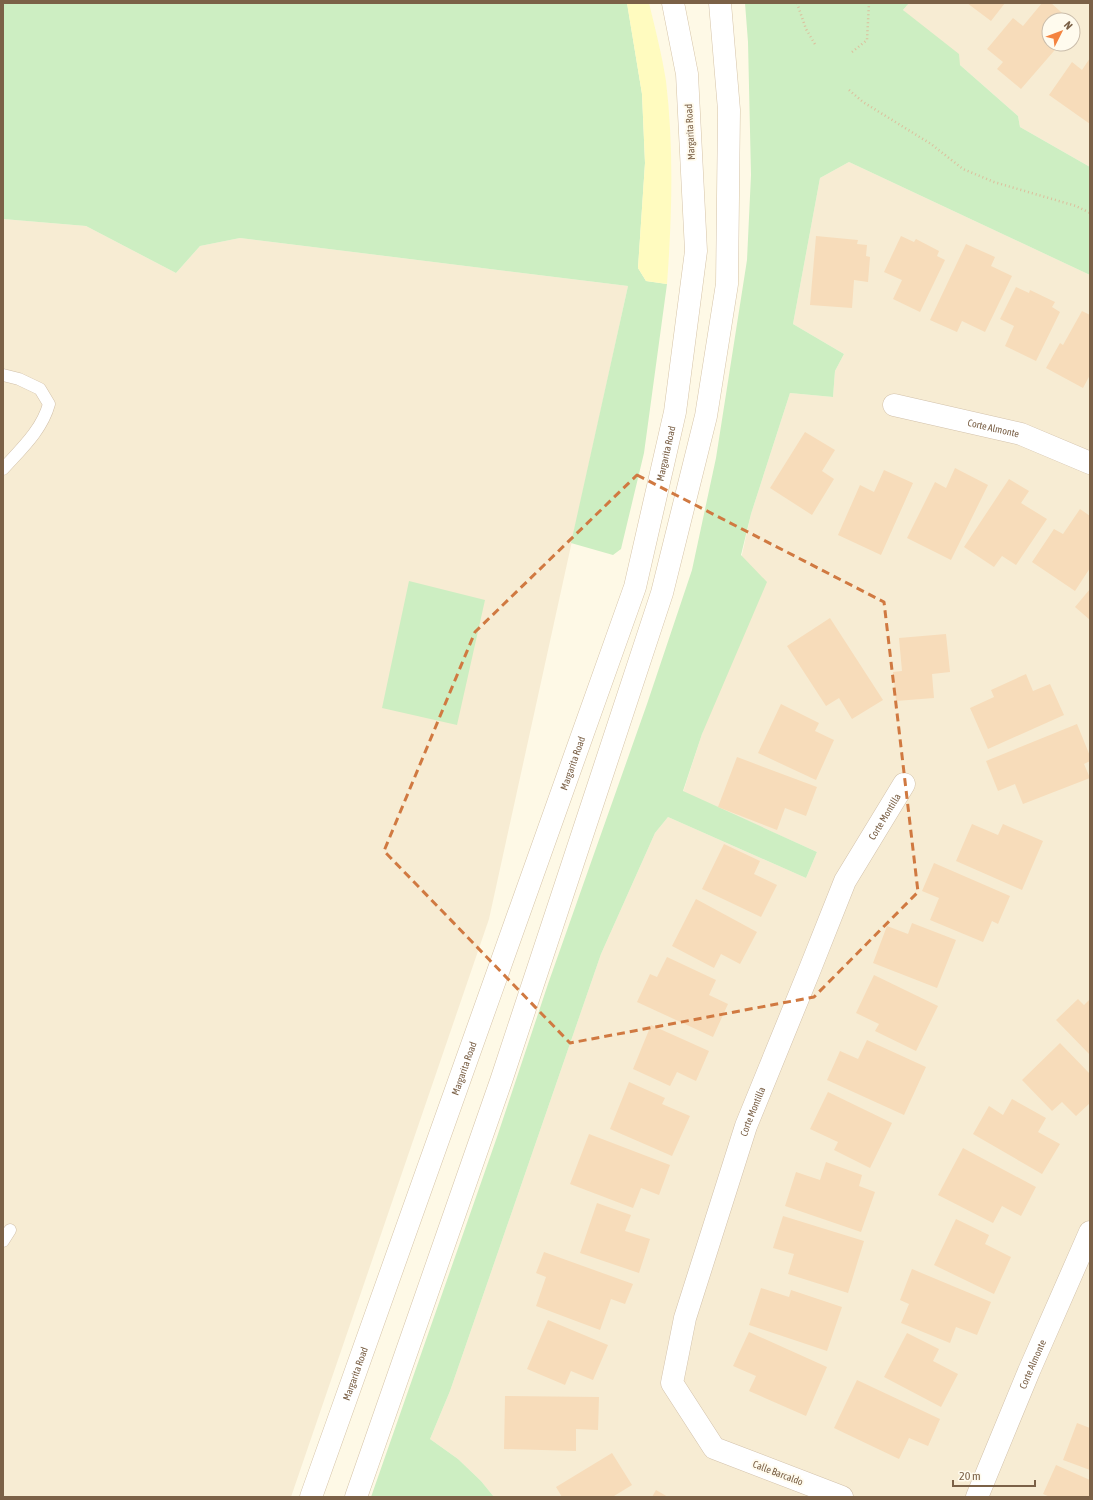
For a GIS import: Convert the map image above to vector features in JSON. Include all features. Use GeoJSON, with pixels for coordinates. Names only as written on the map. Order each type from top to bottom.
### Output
{"type":"FeatureCollection","features":[{"type":"Feature","properties":{"kind":"main road","name":"Margarita Road"},"geometry":{"type":"LineString","coordinates":[[311,1497],[635,587],[675,412],[696,251],[687,74],[672,3]]}},
{"type":"Feature","properties":{"kind":"main road"},"geometry":{"type":"LineString","coordinates":[[356,1497],[501,1081],[662,593],[706,416],[727,284],[730,110],[720,3]]}},
{"type":"Feature","properties":{"kind":"main road","name":"Corte Almonte"},"geometry":{"type":"LineString","coordinates":[[894,405],[1021,434],[1090,463]]}},
{"type":"Feature","properties":{"kind":"main road","name":"Corte Montilla"},"geometry":{"type":"LineString","coordinates":[[714,1448],[672,1383],[685,1318],[746,1126],[808,976],[844,881],[904,784]]}},
{"type":"Feature","properties":{"kind":"main road","name":"Corte Almonte"},"geometry":{"type":"LineString","coordinates":[[977,1497],[1029,1371],[1090,1232]]}},
{"type":"Feature","properties":{"kind":"main road","name":"Calle Barcaldo"},"geometry":{"type":"LineString","coordinates":[[714,1448],[842,1497]]}},
{"type":"Feature","properties":{"kind":"lane"},"geometry":{"type":"LineString","coordinates":[[3,375],[19,379],[40,389],[49,404],[46,417],[32,438],[3,469]]}},
{"type":"Feature","properties":{"kind":"lane"},"geometry":{"type":"LineString","coordinates":[[3,1241],[10,1230]]}},
{"type":"Feature","properties":{"kind":"path"},"geometry":{"type":"LineString","coordinates":[[797,3],[806,29],[816,46]]}},
{"type":"Feature","properties":{"kind":"path"},"geometry":{"type":"LineString","coordinates":[[852,52],[867,40],[869,3]]}},
{"type":"Feature","properties":{"kind":"path"},"geometry":{"type":"LineString","coordinates":[[849,90],[863,102],[931,144],[963,169],[994,182],[1076,206],[1090,213]]}},
{"type":"Feature","properties":{"kind":"highlighted area"},"geometry":{"type":"Polygon","coordinates":[[[637,475],[884,602],[918,892],[814,997],[570,1043],[384,851],[475,632],[637,475]]]}},
{"type":"Feature","properties":{"kind":"shaded area"},"geometry":{"type":"Polygon","coordinates":[[[909,3],[1090,3],[1090,167],[1020,127],[1018,116],[960,65],[903,10],[909,3]]]}},
{"type":"Feature","properties":{"kind":"shaded area"},"geometry":{"type":"Polygon","coordinates":[[[849,162],[1090,275],[1090,1497],[494,1497],[481,1481],[458,1459],[430,1439],[450,1391],[601,954],[655,833],[668,817],[806,878],[817,852],[683,792],[702,734],[751,514],[790,393],[833,397],[835,371],[844,354],[793,324],[820,178],[849,162]]]}},
{"type":"Feature","properties":{"kind":"shaded area"},"geometry":{"type":"Polygon","coordinates":[[[3,219],[86,226],[176,273],[200,246],[240,238],[628,286],[489,919],[291,1497],[3,1497],[3,219]]]}},
{"type":"Feature","properties":{"kind":"green space"},"geometry":{"type":"Polygon","coordinates":[[[3,3],[627,3],[642,94],[645,163],[638,268],[646,281],[667,284],[644,453],[621,549],[613,555],[571,543],[628,286],[240,238],[200,246],[176,273],[86,226],[3,219],[3,3]]]}},
{"type":"Feature","properties":{"kind":"green space"},"geometry":{"type":"Polygon","coordinates":[[[745,3],[909,3],[903,10],[959,54],[960,65],[1018,116],[1020,127],[1090,167],[1090,275],[849,162],[820,178],[793,324],[844,354],[835,371],[833,397],[790,393],[751,514],[741,555],[767,582],[702,734],[683,791],[817,852],[806,878],[668,817],[655,833],[601,954],[450,1391],[430,1439],[458,1459],[481,1481],[494,1497],[371,1497],[497,1137],[548,984],[647,704],[692,570],[716,458],[747,260],[751,175],[748,42],[745,3]]]}},
{"type":"Feature","properties":{"kind":"green space"},"geometry":{"type":"Polygon","coordinates":[[[409,581],[485,600],[457,725],[382,708],[409,581]]]}},
{"type":"Feature","properties":{"kind":"sand"},"geometry":{"type":"Polygon","coordinates":[[[627,3],[649,3],[666,81],[669,106],[671,157],[670,233],[667,284],[646,281],[638,268],[645,163],[642,94],[627,3]]]}},
{"type":"Feature","properties":{"kind":"building"},"geometry":{"type":"Polygon","coordinates":[[[967,3],[1005,3],[991,21],[967,3]]]}},
{"type":"Feature","properties":{"kind":"building"},"geometry":{"type":"Polygon","coordinates":[[[1042,3],[1051,3],[1061,12],[1041,12],[1041,52],[1053,52],[1021,89],[997,69],[1003,62],[987,49],[1013,18],[1023,26],[1042,3]]]}},
{"type":"Feature","properties":{"kind":"building"},"geometry":{"type":"Polygon","coordinates":[[[1090,58],[1090,124],[1049,95],[1072,62],[1082,70],[1090,58]]]}},
{"type":"Feature","properties":{"kind":"building"},"geometry":{"type":"Polygon","coordinates":[[[816,236],[858,240],[857,244],[867,245],[866,256],[870,257],[868,282],[854,280],[852,308],[810,305],[816,236]]]}},
{"type":"Feature","properties":{"kind":"building"},"geometry":{"type":"Polygon","coordinates":[[[901,236],[914,242],[916,239],[939,251],[937,256],[945,260],[920,312],[893,299],[902,280],[884,272],[901,236]]]}},
{"type":"Feature","properties":{"kind":"building"},"geometry":{"type":"Polygon","coordinates":[[[966,244],[995,257],[991,266],[1012,276],[985,332],[962,321],[957,332],[930,320],[966,244]]]}},
{"type":"Feature","properties":{"kind":"building"},"geometry":{"type":"Polygon","coordinates":[[[1016,287],[1029,293],[1030,290],[1055,302],[1052,307],[1060,312],[1036,361],[1005,346],[1014,326],[1000,319],[1016,287]]]}},
{"type":"Feature","properties":{"kind":"building"},"geometry":{"type":"Polygon","coordinates":[[[1082,311],[1090,315],[1090,375],[1083,388],[1046,368],[1060,343],[1063,345],[1082,311]]]}},
{"type":"Feature","properties":{"kind":"building"},"geometry":{"type":"Polygon","coordinates":[[[805,432],[835,450],[822,471],[834,479],[812,515],[770,488],[805,432]]]}},
{"type":"Feature","properties":{"kind":"building"},"geometry":{"type":"Polygon","coordinates":[[[955,468],[988,485],[951,560],[907,538],[935,482],[946,488],[955,468]]]}},
{"type":"Feature","properties":{"kind":"building"},"geometry":{"type":"Polygon","coordinates":[[[884,470],[913,483],[881,555],[838,535],[860,485],[874,492],[884,470]]]}},
{"type":"Feature","properties":{"kind":"building"},"geometry":{"type":"Polygon","coordinates":[[[1009,479],[1029,491],[1021,503],[1047,519],[1016,565],[1002,556],[994,567],[964,547],[1009,479]]]}},
{"type":"Feature","properties":{"kind":"building"},"geometry":{"type":"Polygon","coordinates":[[[1080,509],[1090,516],[1090,568],[1075,591],[1032,562],[1054,529],[1063,534],[1080,509]]]}},
{"type":"Feature","properties":{"kind":"building"},"geometry":{"type":"Polygon","coordinates":[[[1090,589],[1090,620],[1075,607],[1090,589]]]}},
{"type":"Feature","properties":{"kind":"building"},"geometry":{"type":"Polygon","coordinates":[[[830,618],[883,700],[852,719],[839,698],[826,706],[787,646],[830,618]]]}},
{"type":"Feature","properties":{"kind":"building"},"geometry":{"type":"Polygon","coordinates":[[[946,634],[950,672],[932,674],[934,698],[896,701],[893,672],[902,671],[899,638],[946,634]]]}},
{"type":"Feature","properties":{"kind":"building"},"geometry":{"type":"Polygon","coordinates":[[[1026,674],[1033,691],[1050,684],[1064,715],[988,749],[970,708],[994,697],[991,690],[1026,674]]]}},
{"type":"Feature","properties":{"kind":"building"},"geometry":{"type":"Polygon","coordinates":[[[781,704],[819,723],[815,731],[834,740],[816,780],[758,753],[781,704]]]}},
{"type":"Feature","properties":{"kind":"building"},"geometry":{"type":"Polygon","coordinates":[[[1077,724],[1090,756],[1090,761],[1084,764],[1090,778],[1023,804],[1015,784],[998,791],[986,761],[1077,724]]]}},
{"type":"Feature","properties":{"kind":"building"},"geometry":{"type":"Polygon","coordinates":[[[737,757],[817,787],[806,816],[785,808],[777,830],[718,807],[737,757]]]}},
{"type":"Feature","properties":{"kind":"building"},"geometry":{"type":"Polygon","coordinates":[[[972,824],[998,835],[1003,824],[1043,841],[1022,890],[956,861],[972,824]]]}},
{"type":"Feature","properties":{"kind":"building"},"geometry":{"type":"Polygon","coordinates":[[[724,844],[760,861],[754,874],[777,885],[761,917],[702,889],[724,844]]]}},
{"type":"Feature","properties":{"kind":"building"},"geometry":{"type":"Polygon","coordinates":[[[934,863],[1010,896],[998,924],[992,921],[983,942],[930,920],[939,898],[922,891],[934,863]]]}},
{"type":"Feature","properties":{"kind":"building"},"geometry":{"type":"Polygon","coordinates":[[[696,899],[757,932],[740,964],[721,954],[714,968],[672,946],[696,899]]]}},
{"type":"Feature","properties":{"kind":"building"},"geometry":{"type":"Polygon","coordinates":[[[912,923],[956,940],[937,988],[873,963],[887,926],[908,934],[912,923]]]}},
{"type":"Feature","properties":{"kind":"building"},"geometry":{"type":"Polygon","coordinates":[[[667,957],[716,980],[709,995],[728,1004],[713,1037],[637,1002],[650,974],[657,977],[667,957]]]}},
{"type":"Feature","properties":{"kind":"building"},"geometry":{"type":"Polygon","coordinates":[[[874,975],[938,1006],[916,1051],[875,1031],[879,1024],[856,1013],[874,975]]]}},
{"type":"Feature","properties":{"kind":"building"},"geometry":{"type":"Polygon","coordinates":[[[1078,999],[1084,1005],[1090,999],[1090,1055],[1056,1020],[1078,999]]]}},
{"type":"Feature","properties":{"kind":"building"},"geometry":{"type":"Polygon","coordinates":[[[651,1025],[709,1051],[696,1081],[677,1072],[670,1086],[633,1069],[651,1025]]]}},
{"type":"Feature","properties":{"kind":"building"},"geometry":{"type":"Polygon","coordinates":[[[867,1040],[926,1067],[904,1115],[827,1080],[840,1051],[858,1059],[867,1040]]]}},
{"type":"Feature","properties":{"kind":"building"},"geometry":{"type":"Polygon","coordinates":[[[1060,1043],[1090,1074],[1090,1103],[1076,1116],[1062,1102],[1052,1111],[1022,1080],[1060,1043]]]}},
{"type":"Feature","properties":{"kind":"building"},"geometry":{"type":"Polygon","coordinates":[[[629,1082],[665,1098],[662,1104],[690,1116],[672,1156],[610,1129],[629,1082]]]}},
{"type":"Feature","properties":{"kind":"building"},"geometry":{"type":"Polygon","coordinates":[[[828,1092],[892,1123],[870,1168],[834,1150],[838,1142],[810,1129],[828,1092]]]}},
{"type":"Feature","properties":{"kind":"building"},"geometry":{"type":"Polygon","coordinates":[[[1012,1099],[1046,1118],[1038,1132],[1060,1144],[1042,1174],[973,1134],[989,1106],[1003,1115],[1012,1099]]]}},
{"type":"Feature","properties":{"kind":"building"},"geometry":{"type":"Polygon","coordinates":[[[589,1134],[670,1165],[659,1195],[641,1188],[633,1208],[570,1184],[589,1134]]]}},
{"type":"Feature","properties":{"kind":"building"},"geometry":{"type":"Polygon","coordinates":[[[963,1148],[1036,1187],[1021,1216],[1002,1206],[993,1223],[938,1195],[963,1148]]]}},
{"type":"Feature","properties":{"kind":"building"},"geometry":{"type":"Polygon","coordinates":[[[826,1162],[862,1175],[859,1186],[875,1192],[861,1232],[785,1206],[796,1172],[820,1180],[826,1162]]]}},
{"type":"Feature","properties":{"kind":"building"},"geometry":{"type":"Polygon","coordinates":[[[597,1203],[631,1215],[625,1231],[650,1239],[639,1273],[580,1253],[597,1203]]]}},
{"type":"Feature","properties":{"kind":"building"},"geometry":{"type":"Polygon","coordinates":[[[783,1216],[864,1241],[848,1293],[788,1274],[794,1254],[773,1248],[783,1216]]]}},
{"type":"Feature","properties":{"kind":"building"},"geometry":{"type":"Polygon","coordinates":[[[956,1219],[989,1235],[985,1244],[1011,1257],[994,1294],[934,1265],[956,1219]]]}},
{"type":"Feature","properties":{"kind":"building"},"geometry":{"type":"Polygon","coordinates":[[[544,1252],[633,1284],[625,1304],[611,1299],[600,1330],[536,1306],[546,1277],[536,1273],[544,1252]]]}},
{"type":"Feature","properties":{"kind":"building"},"geometry":{"type":"Polygon","coordinates":[[[912,1269],[991,1302],[977,1335],[956,1327],[950,1343],[901,1323],[909,1304],[900,1300],[912,1269]]]}},
{"type":"Feature","properties":{"kind":"building"},"geometry":{"type":"Polygon","coordinates":[[[761,1288],[789,1297],[791,1290],[842,1307],[827,1351],[749,1325],[761,1288]]]}},
{"type":"Feature","properties":{"kind":"building"},"geometry":{"type":"Polygon","coordinates":[[[548,1320],[608,1345],[593,1380],[571,1371],[565,1385],[527,1369],[548,1320]]]}},
{"type":"Feature","properties":{"kind":"building"},"geometry":{"type":"Polygon","coordinates":[[[749,1332],[827,1367],[806,1416],[749,1391],[756,1376],[733,1366],[749,1332]]]}},
{"type":"Feature","properties":{"kind":"building"},"geometry":{"type":"Polygon","coordinates":[[[907,1333],[939,1349],[933,1361],[958,1374],[941,1407],[884,1377],[907,1333]]]}},
{"type":"Feature","properties":{"kind":"building"},"geometry":{"type":"Polygon","coordinates":[[[857,1380],[940,1419],[928,1446],[909,1438],[899,1459],[834,1428],[857,1380]]]}},
{"type":"Feature","properties":{"kind":"building"},"geometry":{"type":"Polygon","coordinates":[[[505,1396],[599,1397],[598,1430],[576,1429],[576,1451],[504,1449],[505,1396]]]}},
{"type":"Feature","properties":{"kind":"building"},"geometry":{"type":"Polygon","coordinates":[[[1077,1423],[1090,1428],[1090,1470],[1063,1460],[1077,1423]]]}},
{"type":"Feature","properties":{"kind":"building"},"geometry":{"type":"Polygon","coordinates":[[[612,1453],[632,1485],[614,1496],[615,1497],[562,1497],[556,1487],[612,1453]]]}},
{"type":"Feature","properties":{"kind":"building"},"geometry":{"type":"Polygon","coordinates":[[[1056,1465],[1090,1480],[1090,1497],[1050,1497],[1043,1494],[1056,1465]]]}},
{"type":"Feature","properties":{"kind":"building"},"geometry":{"type":"Polygon","coordinates":[[[656,1490],[668,1497],[652,1497],[656,1490]]]}}]}
